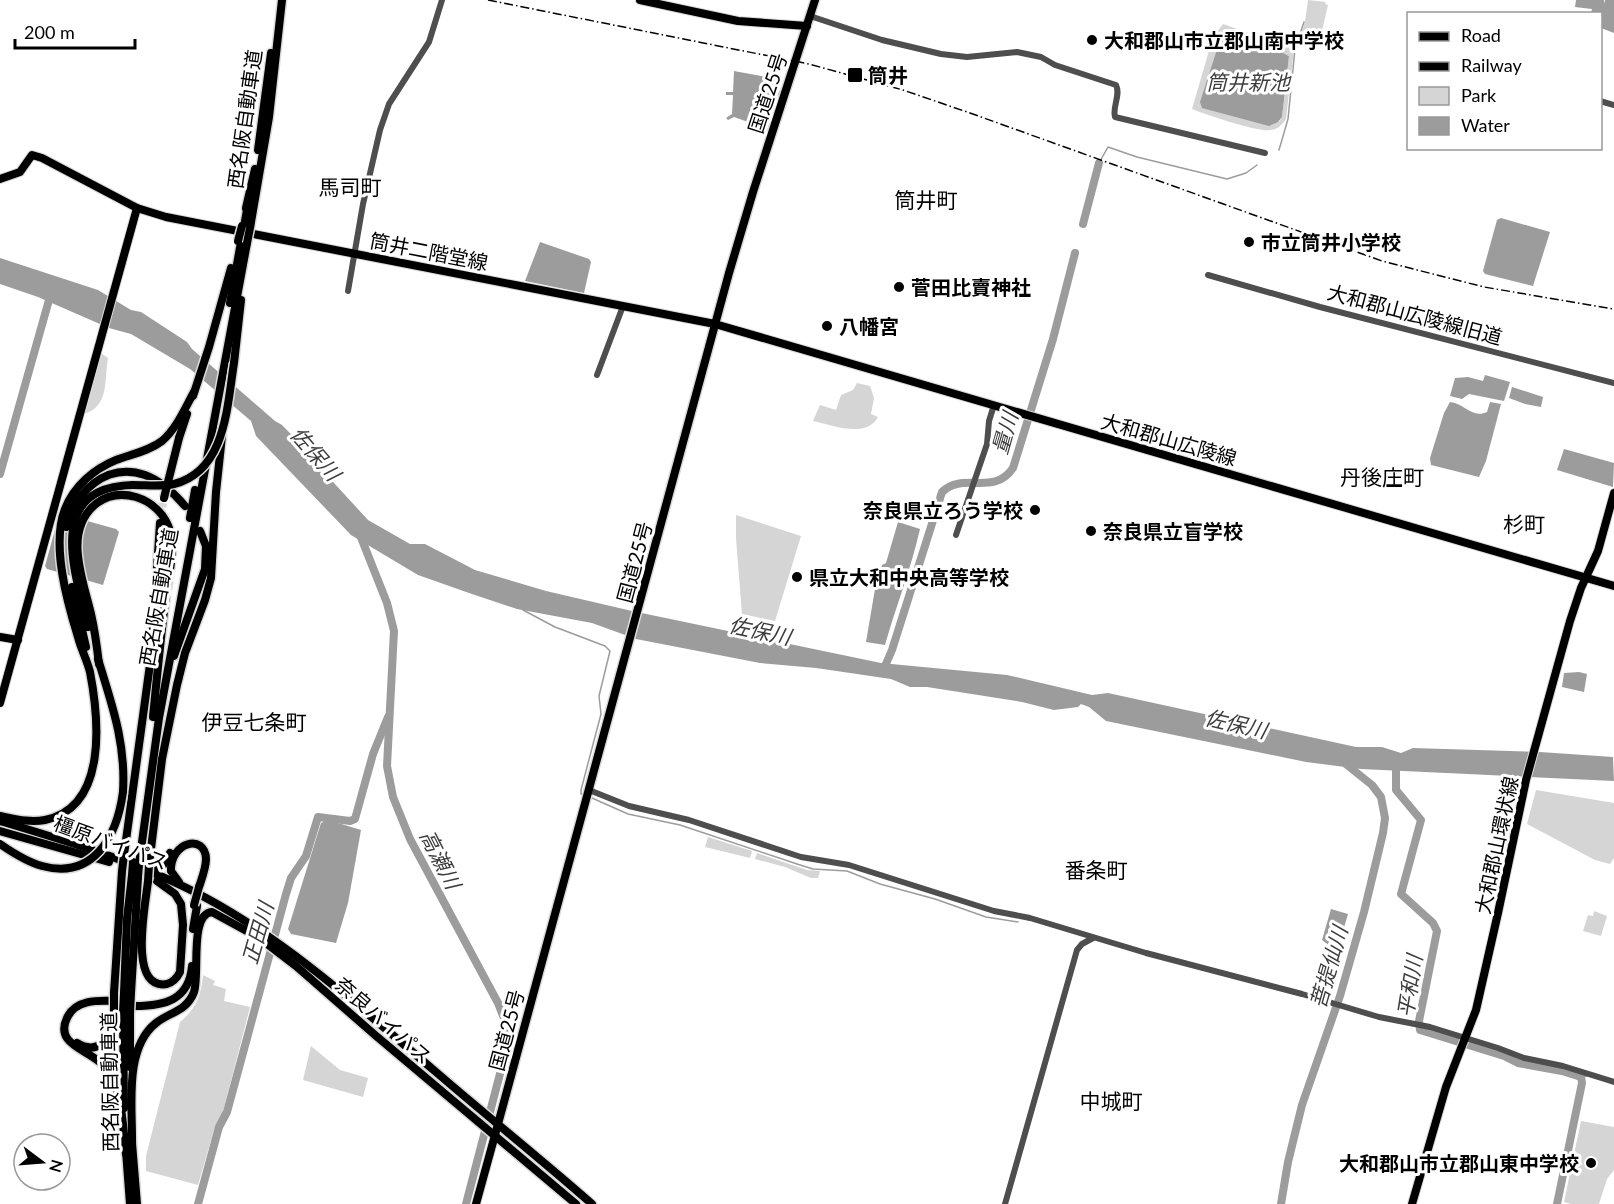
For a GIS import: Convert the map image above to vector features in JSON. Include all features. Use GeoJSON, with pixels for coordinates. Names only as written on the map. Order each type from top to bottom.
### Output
{"type":"FeatureCollection","features":[{"type":"Feature","properties":{"kind":"highway","name":"西名阪自動車道"},"geometry":{"type":"LineString","coordinates":[[275,44],[276,0]]}},
{"type":"Feature","properties":{"kind":"highway","name":"西名阪自動車道"},"geometry":{"type":"LineString","coordinates":[[245,227],[261,151],[282,0]]}},
{"type":"Feature","properties":{"kind":"highway","name":"国道25号"},"geometry":{"type":"LineString","coordinates":[[496,1129],[715,324],[753,192],[815,0]]}},
{"type":"Feature","properties":{"kind":"highway","name":"西名阪自動車道"},"geometry":{"type":"LineString","coordinates":[[139,869],[153,717],[192,506],[223,356],[255,169],[261,151]]}},
{"type":"Feature","properties":{"kind":"highway"},"geometry":{"type":"LineString","coordinates":[[163,501],[179,438],[244,242]]}},
{"type":"Feature","properties":{"kind":"highway"},"geometry":{"type":"LineString","coordinates":[[191,947],[180,972],[170,983],[159,984],[146,974],[143,968],[142,950],[147,881],[139,869],[156,799],[166,734],[185,653],[209,589],[214,563],[217,482],[234,363],[244,242]]}},
{"type":"Feature","properties":{"kind":"highway"},"geometry":{"type":"LineString","coordinates":[[0,816],[29,821],[55,817],[77,803],[90,781],[95,743],[93,691],[84,649],[76,591],[78,506],[88,477],[104,466],[148,449],[169,434],[194,392]]}},
{"type":"Feature","properties":{"kind":"highway"},"geometry":{"type":"LineString","coordinates":[[78,506],[106,488],[170,485],[195,475],[214,452],[225,419]]}},
{"type":"Feature","properties":{"kind":"highway"},"geometry":{"type":"LineString","coordinates":[[0,844],[27,860],[45,867],[64,868],[81,864],[96,855],[111,836],[119,817],[124,765],[121,737],[97,652],[67,565],[64,536],[84,491],[99,479],[128,472],[145,475],[161,483],[192,506]]}},
{"type":"Feature","properties":{"kind":"highway"},"geometry":{"type":"LineString","coordinates":[[78,506],[109,496],[131,496],[154,506],[169,528],[171,559],[153,717]]}},
{"type":"Feature","properties":{"kind":"highway","name":"西名阪自動車道"},"geometry":{"type":"LineString","coordinates":[[130,1204],[124,1003],[127,919],[139,869],[153,757],[192,506]]}},
{"type":"Feature","properties":{"kind":"highway"},"geometry":{"type":"LineString","coordinates":[[139,869],[156,870],[162,867],[172,849],[186,839],[199,841],[206,846],[210,856],[190,928],[185,938],[191,947],[186,974],[177,992],[158,1001],[124,1003],[96,1005],[80,1010],[74,1015],[70,1024],[73,1038],[83,1047],[101,1044],[111,1031],[124,1003],[122,871],[151,657],[160,523]]}},
{"type":"Feature","properties":{"kind":"highway"},"geometry":{"type":"LineString","coordinates":[[153,757],[175,652],[205,569],[207,554],[200,531]]}},
{"type":"Feature","properties":{"kind":"highway","name":"橿原バイパス"},"geometry":{"type":"LineString","coordinates":[[0,822],[82,847],[208,899]]}},
{"type":"Feature","properties":{"kind":"highway","name":"橿原バイパス"},"geometry":{"type":"LineString","coordinates":[[0,831],[114,864],[158,881]]}},
{"type":"Feature","properties":{"kind":"highway"},"geometry":{"type":"LineString","coordinates":[[201,888],[206,863],[205,855],[198,846],[185,844],[174,856],[172,874],[180,882],[208,899]]}},
{"type":"Feature","properties":{"kind":"highway"},"geometry":{"type":"LineString","coordinates":[[129,1150],[133,1067],[137,1051],[150,1029],[162,1019],[183,1008],[191,998],[195,986],[190,928],[179,899],[169,888],[158,881]]}},
{"type":"Feature","properties":{"kind":"highway","name":"奈良バイパス"},"geometry":{"type":"LineString","coordinates":[[158,881],[214,909],[261,939],[483,1125],[496,1129],[547,1164],[592,1204]]}},
{"type":"Feature","properties":{"kind":"highway","name":"奈良バイパス"},"geometry":{"type":"LineString","coordinates":[[208,899],[293,954],[486,1115],[496,1129],[576,1204]]}},
{"type":"Feature","properties":{"kind":"highway"},"geometry":{"type":"LineString","coordinates":[[190,928],[203,915],[212,912],[261,939]]}},
{"type":"Feature","properties":{"kind":"highway"},"geometry":{"type":"LineString","coordinates":[[124,1003],[96,1001],[80,1005],[69,1015],[65,1029],[70,1042],[77,1049],[98,1061],[112,1079],[119,1100],[129,1150]]}},
{"type":"Feature","properties":{"kind":"highway","name":"西名阪自動車道"},"geometry":{"type":"LineString","coordinates":[[129,1150],[137,1204]]}},
{"type":"Feature","properties":{"kind":"main road"},"geometry":{"type":"LineString","coordinates":[[640,0],[738,21],[807,26]]}},
{"type":"Feature","properties":{"kind":"main road","name":"筒井二階堂線"},"geometry":{"type":"LineString","coordinates":[[0,179],[20,172],[32,154],[137,208],[172,219],[715,324]]}},
{"type":"Feature","properties":{"kind":"main road"},"geometry":{"type":"LineString","coordinates":[[0,703],[137,208]]}},
{"type":"Feature","properties":{"kind":"main road","name":"大和郡山広陵線"},"geometry":{"type":"LineString","coordinates":[[715,324],[1614,586]]}},
{"type":"Feature","properties":{"kind":"main road","name":"大和郡山環状線"},"geometry":{"type":"LineString","coordinates":[[1412,1204],[1446,1087],[1476,1010],[1535,745],[1570,621],[1598,551],[1614,493]]}},
{"type":"Feature","properties":{"kind":"main road"},"geometry":{"type":"LineString","coordinates":[[0,637],[18,640]]}},
{"type":"Feature","properties":{"kind":"main road"},"geometry":{"type":"LineString","coordinates":[[476,1204],[496,1129]]}},
{"type":"Feature","properties":{"kind":"street"},"geometry":{"type":"LineString","coordinates":[[348,291],[380,130],[389,104],[429,42],[442,0]]}},
{"type":"Feature","properties":{"kind":"street"},"geometry":{"type":"LineString","coordinates":[[810,16],[882,40],[941,54],[973,57],[1013,52],[1041,57],[1116,85],[1119,91],[1115,117],[1265,153]]}},
{"type":"Feature","properties":{"kind":"street","name":"大和郡山広陵線旧道"},"geometry":{"type":"LineString","coordinates":[[1208,275],[1318,306],[1614,382]]}},
{"type":"Feature","properties":{"kind":"street"},"geometry":{"type":"LineString","coordinates":[[597,375],[623,306]]}},
{"type":"Feature","properties":{"kind":"street"},"geometry":{"type":"LineString","coordinates":[[956,535],[987,444],[989,421],[994,405]]}},
{"type":"Feature","properties":{"kind":"street"},"geometry":{"type":"LineString","coordinates":[[588,794],[689,820],[790,854],[849,865],[994,911],[1030,918],[1094,938],[1405,1023],[1430,1027],[1464,1042],[1563,1066],[1614,1082]]}},
{"type":"Feature","properties":{"kind":"street"},"geometry":{"type":"LineString","coordinates":[[1005,1203],[1077,950],[1094,938]]}},
{"type":"Feature","properties":{"kind":"green space"},"geometry":{"type":"Polygon","coordinates":[[[1308,0],[1326,2],[1325,4],[1328,5],[1318,48],[1298,44],[1305,22],[1308,0]]]}},
{"type":"Feature","properties":{"kind":"green space","name":"筒井新池"},"geometry":{"type":"Polygon","coordinates":[[[1223,24],[1294,49],[1286,119],[1276,129],[1256,129],[1192,109],[1213,37],[1223,24]],[[1227,29],[1279,122],[1282,117],[1289,56],[1252,37],[1227,29]]]}},
{"type":"Feature","properties":{"kind":"green space"},"geometry":{"type":"Polygon","coordinates":[[[101,353],[108,358],[104,391],[98,405],[84,414],[101,353]]]}},
{"type":"Feature","properties":{"kind":"green space"},"geometry":{"type":"Polygon","coordinates":[[[857,383],[870,386],[874,398],[871,414],[878,417],[873,424],[849,429],[813,421],[820,405],[836,410],[841,395],[853,390],[857,383]]]}},
{"type":"Feature","properties":{"kind":"green space"},"geometry":{"type":"Polygon","coordinates":[[[736,515],[801,536],[775,621],[742,614],[736,515]]]}},
{"type":"Feature","properties":{"kind":"green space"},"geometry":{"type":"Polygon","coordinates":[[[1536,790],[1614,803],[1614,858],[1610,864],[1595,860],[1527,824],[1536,790]]]}},
{"type":"Feature","properties":{"kind":"green space"},"geometry":{"type":"Polygon","coordinates":[[[708,837],[752,851],[750,858],[705,847],[708,837]]]}},
{"type":"Feature","properties":{"kind":"green space"},"geometry":{"type":"Polygon","coordinates":[[[757,853],[807,870],[820,871],[818,878],[811,878],[785,867],[755,859],[757,853]]]}},
{"type":"Feature","properties":{"kind":"green space"},"geometry":{"type":"Polygon","coordinates":[[[1594,911],[1607,916],[1601,936],[1583,931],[1588,915],[1593,916],[1594,911]]]}},
{"type":"Feature","properties":{"kind":"green space"},"geometry":{"type":"Polygon","coordinates":[[[203,975],[215,981],[213,985],[226,989],[224,1001],[250,1007],[223,1112],[214,1130],[198,1185],[146,1171],[146,1156],[180,1022],[197,1002],[203,975]]]}},
{"type":"Feature","properties":{"kind":"green space"},"geometry":{"type":"Polygon","coordinates":[[[311,1046],[340,1070],[368,1078],[363,1097],[303,1080],[311,1046]]]}},
{"type":"Feature","properties":{"kind":"green space","name":"大和郡山市立郡山東中学校"},"geometry":{"type":"Polygon","coordinates":[[[1581,1121],[1614,1127],[1614,1170],[1607,1179],[1599,1204],[1564,1202],[1581,1121]]]}},
{"type":"Feature","properties":{"kind":"water"},"geometry":{"type":"Polygon","coordinates":[[[1576,0],[1604,0],[1604,4],[1605,0],[1614,0],[1614,33],[1602,28],[1602,12],[1591,12],[1592,9],[1575,7],[1576,0]]]}},
{"type":"Feature","properties":{"kind":"water","name":"筒井新池"},"geometry":{"type":"Polygon","coordinates":[[[1227,29],[1252,37],[1289,56],[1282,117],[1278,122],[1269,126],[1202,108],[1200,102],[1223,31],[1227,29]]]}},
{"type":"Feature","properties":{"kind":"water"},"geometry":{"type":"Polygon","coordinates":[[[734,71],[777,79],[775,88],[780,91],[778,96],[772,95],[769,106],[776,109],[767,108],[765,123],[770,125],[765,134],[762,127],[734,117],[728,120],[726,118],[732,114],[733,95],[726,95],[726,92],[733,92],[734,71]]]}},
{"type":"Feature","properties":{"kind":"water"},"geometry":{"type":"Polygon","coordinates":[[[1501,218],[1550,232],[1533,286],[1485,274],[1483,271],[1497,220],[1501,218]]]}},
{"type":"Feature","properties":{"kind":"water"},"geometry":{"type":"Polygon","coordinates":[[[540,242],[589,259],[591,262],[584,293],[525,281],[540,242]]]}},
{"type":"Feature","properties":{"kind":"water","name":"佐保川"},"geometry":{"type":"Polygon","coordinates":[[[0,258],[98,290],[131,310],[141,312],[187,342],[192,349],[282,425],[329,473],[334,483],[368,520],[410,544],[425,544],[475,570],[546,591],[632,611],[881,663],[1007,675],[1092,695],[1108,693],[1356,747],[1382,747],[1401,753],[1413,748],[1613,757],[1614,781],[1361,769],[1306,762],[1106,721],[1089,707],[1081,704],[1078,707],[1054,710],[1022,702],[927,687],[910,687],[891,679],[816,668],[760,663],[636,639],[592,623],[517,609],[418,575],[351,535],[256,436],[251,421],[190,369],[131,334],[109,328],[38,297],[0,284],[0,258]]]}},
{"type":"Feature","properties":{"kind":"water"},"geometry":{"type":"Polygon","coordinates":[[[1485,375],[1510,382],[1504,401],[1469,394],[1462,399],[1450,396],[1455,378],[1468,377],[1483,381],[1485,375]]]}},
{"type":"Feature","properties":{"kind":"water"},"geometry":{"type":"Polygon","coordinates":[[[1512,387],[1543,397],[1541,407],[1509,398],[1512,387]]]}},
{"type":"Feature","properties":{"kind":"water"},"geometry":{"type":"Polygon","coordinates":[[[1450,402],[1477,414],[1487,412],[1490,402],[1501,404],[1486,461],[1479,477],[1431,465],[1430,458],[1444,413],[1450,402]]]}},
{"type":"Feature","properties":{"kind":"water"},"geometry":{"type":"Polygon","coordinates":[[[1564,449],[1614,463],[1613,487],[1557,470],[1564,449]]]}},
{"type":"Feature","properties":{"kind":"water"},"geometry":{"type":"Polygon","coordinates":[[[59,515],[116,529],[119,532],[103,585],[47,569],[45,566],[59,515]]]}},
{"type":"Feature","properties":{"kind":"water"},"geometry":{"type":"Polygon","coordinates":[[[898,522],[920,529],[916,544],[885,645],[866,642],[875,589],[882,565],[886,563],[898,522]]]}},
{"type":"Feature","properties":{"kind":"water"},"geometry":{"type":"Polygon","coordinates":[[[1564,673],[1587,674],[1584,692],[1562,687],[1564,673]]]}},
{"type":"Feature","properties":{"kind":"water"},"geometry":{"type":"Polygon","coordinates":[[[328,820],[361,830],[348,903],[336,943],[291,934],[288,929],[321,823],[328,820]]]}},
{"type":"Feature","properties":{"kind":"water"},"geometry":{"type":"Polygon","coordinates":[[[1331,909],[1348,914],[1338,948],[1334,949],[1322,940],[1331,909]]]}},
{"type":"Feature","properties":{"kind":"waterway","name":"量川"},"geometry":{"type":"LineString","coordinates":[[1279,150],[1288,119],[1295,49],[1304,22]]}},
{"type":"Feature","properties":{"kind":"waterway","name":"量川"},"geometry":{"type":"LineString","coordinates":[[1099,163],[1108,147],[1137,157],[1227,179],[1246,173],[1257,165]]}},
{"type":"Feature","properties":{"kind":"waterway","name":"量川"},"geometry":{"type":"LineString","coordinates":[[1083,224],[1099,163]]}},
{"type":"Feature","properties":{"kind":"waterway","name":"量川"},"geometry":{"type":"LineString","coordinates":[[882,673],[892,650],[942,492],[960,483],[997,481],[1013,468],[1053,339],[1075,253]]}},
{"type":"Feature","properties":{"kind":"waterway"},"geometry":{"type":"LineString","coordinates":[[0,474],[49,300],[48,292]]}},
{"type":"Feature","properties":{"kind":"waterway","name":"高瀬川"},"geometry":{"type":"LineString","coordinates":[[360,535],[387,603],[394,631],[387,766],[393,797],[410,839],[498,1003],[507,1026],[508,1043],[466,1204]]}},
{"type":"Feature","properties":{"kind":"waterway"},"geometry":{"type":"LineString","coordinates":[[523,610],[555,627],[605,646],[610,651],[599,696],[601,714],[581,790],[581,794],[584,795]]}},
{"type":"Feature","properties":{"kind":"waterway","name":"正田川"},"geometry":{"type":"LineString","coordinates":[[198,1204],[219,1127],[227,1112],[291,878],[306,856],[318,817],[350,821],[355,819],[373,754],[388,717]]}},
{"type":"Feature","properties":{"kind":"waterway","name":"菩提仙川"},"geometry":{"type":"LineString","coordinates":[[1281,1204],[1288,1162],[1302,1105],[1340,996],[1383,833],[1385,818],[1381,797],[1372,785],[1342,761]]}},
{"type":"Feature","properties":{"kind":"waterway","name":"平和川"},"geometry":{"type":"LineString","coordinates":[[1393,763],[1396,765],[1396,790],[1421,820],[1401,894],[1433,923],[1437,931],[1419,1021],[1420,1030],[1504,1056],[1518,1063],[1581,1077],[1582,1083],[1557,1204]]}},
{"type":"Feature","properties":{"kind":"waterway"},"geometry":{"type":"LineString","coordinates":[[592,798],[628,814],[680,825],[813,869],[847,871],[880,884],[935,899],[986,917],[1018,922]]}},
{"type":"Feature","properties":{"kind":"waterway","name":"平和川"},"geometry":{"type":"LineString","coordinates":[[1581,1077],[1587,1076]]}},
{"type":"Feature","properties":{"kind":"tunnel"},"geometry":{"type":"LineString","coordinates":[[160,519],[163,503]]}},
{"type":"Feature","properties":{"kind":"railway"},"geometry":{"type":"LineString","coordinates":[[488,0],[809,64],[903,90],[970,113],[1382,261],[1484,287],[1614,309]]}},
{"type":"Feature","properties":{"kind":"place","name":"大和郡山市立郡山南中学校"},"geometry":{"type":"Point","coordinates":[1092,40]}},
{"type":"Feature","properties":{"kind":"place","name":"筒井"},"geometry":{"type":"Point","coordinates":[855,75]}},
{"type":"Feature","properties":{"kind":"place","name":"市立筒井小学校"},"geometry":{"type":"Point","coordinates":[1249,242]}},
{"type":"Feature","properties":{"kind":"place","name":"菅田比賣神社"},"geometry":{"type":"Point","coordinates":[899,287]}},
{"type":"Feature","properties":{"kind":"place","name":"八幡宮"},"geometry":{"type":"Point","coordinates":[827,326]}},
{"type":"Feature","properties":{"kind":"place","name":"奈良県立ろう学校"},"geometry":{"type":"Point","coordinates":[1035,510]}},
{"type":"Feature","properties":{"kind":"place","name":"奈良県立盲学校"},"geometry":{"type":"Point","coordinates":[1091,531]}},
{"type":"Feature","properties":{"kind":"place","name":"県立大和中央高等学校"},"geometry":{"type":"Point","coordinates":[797,577]}},
{"type":"Feature","properties":{"kind":"place","name":"大和郡山市立郡山東中学校"},"geometry":{"type":"Point","coordinates":[1591,1163]}},
{"type":"Feature","properties":{"kind":"district","name":"馬司町"},"geometry":{"type":"Point","coordinates":[350,186]}},
{"type":"Feature","properties":{"kind":"district","name":"筒井町"},"geometry":{"type":"Point","coordinates":[926,199]}},
{"type":"Feature","properties":{"kind":"district","name":"丹後庄町"},"geometry":{"type":"Point","coordinates":[1382,476]}},
{"type":"Feature","properties":{"kind":"district","name":"杉町"},"geometry":{"type":"Point","coordinates":[1524,523]}},
{"type":"Feature","properties":{"kind":"district","name":"伊豆七条町"},"geometry":{"type":"Point","coordinates":[254,721]}},
{"type":"Feature","properties":{"kind":"district","name":"番条町"},"geometry":{"type":"Point","coordinates":[1096,869]}},
{"type":"Feature","properties":{"kind":"district","name":"中城町"},"geometry":{"type":"Point","coordinates":[1111,1100]}}]}
